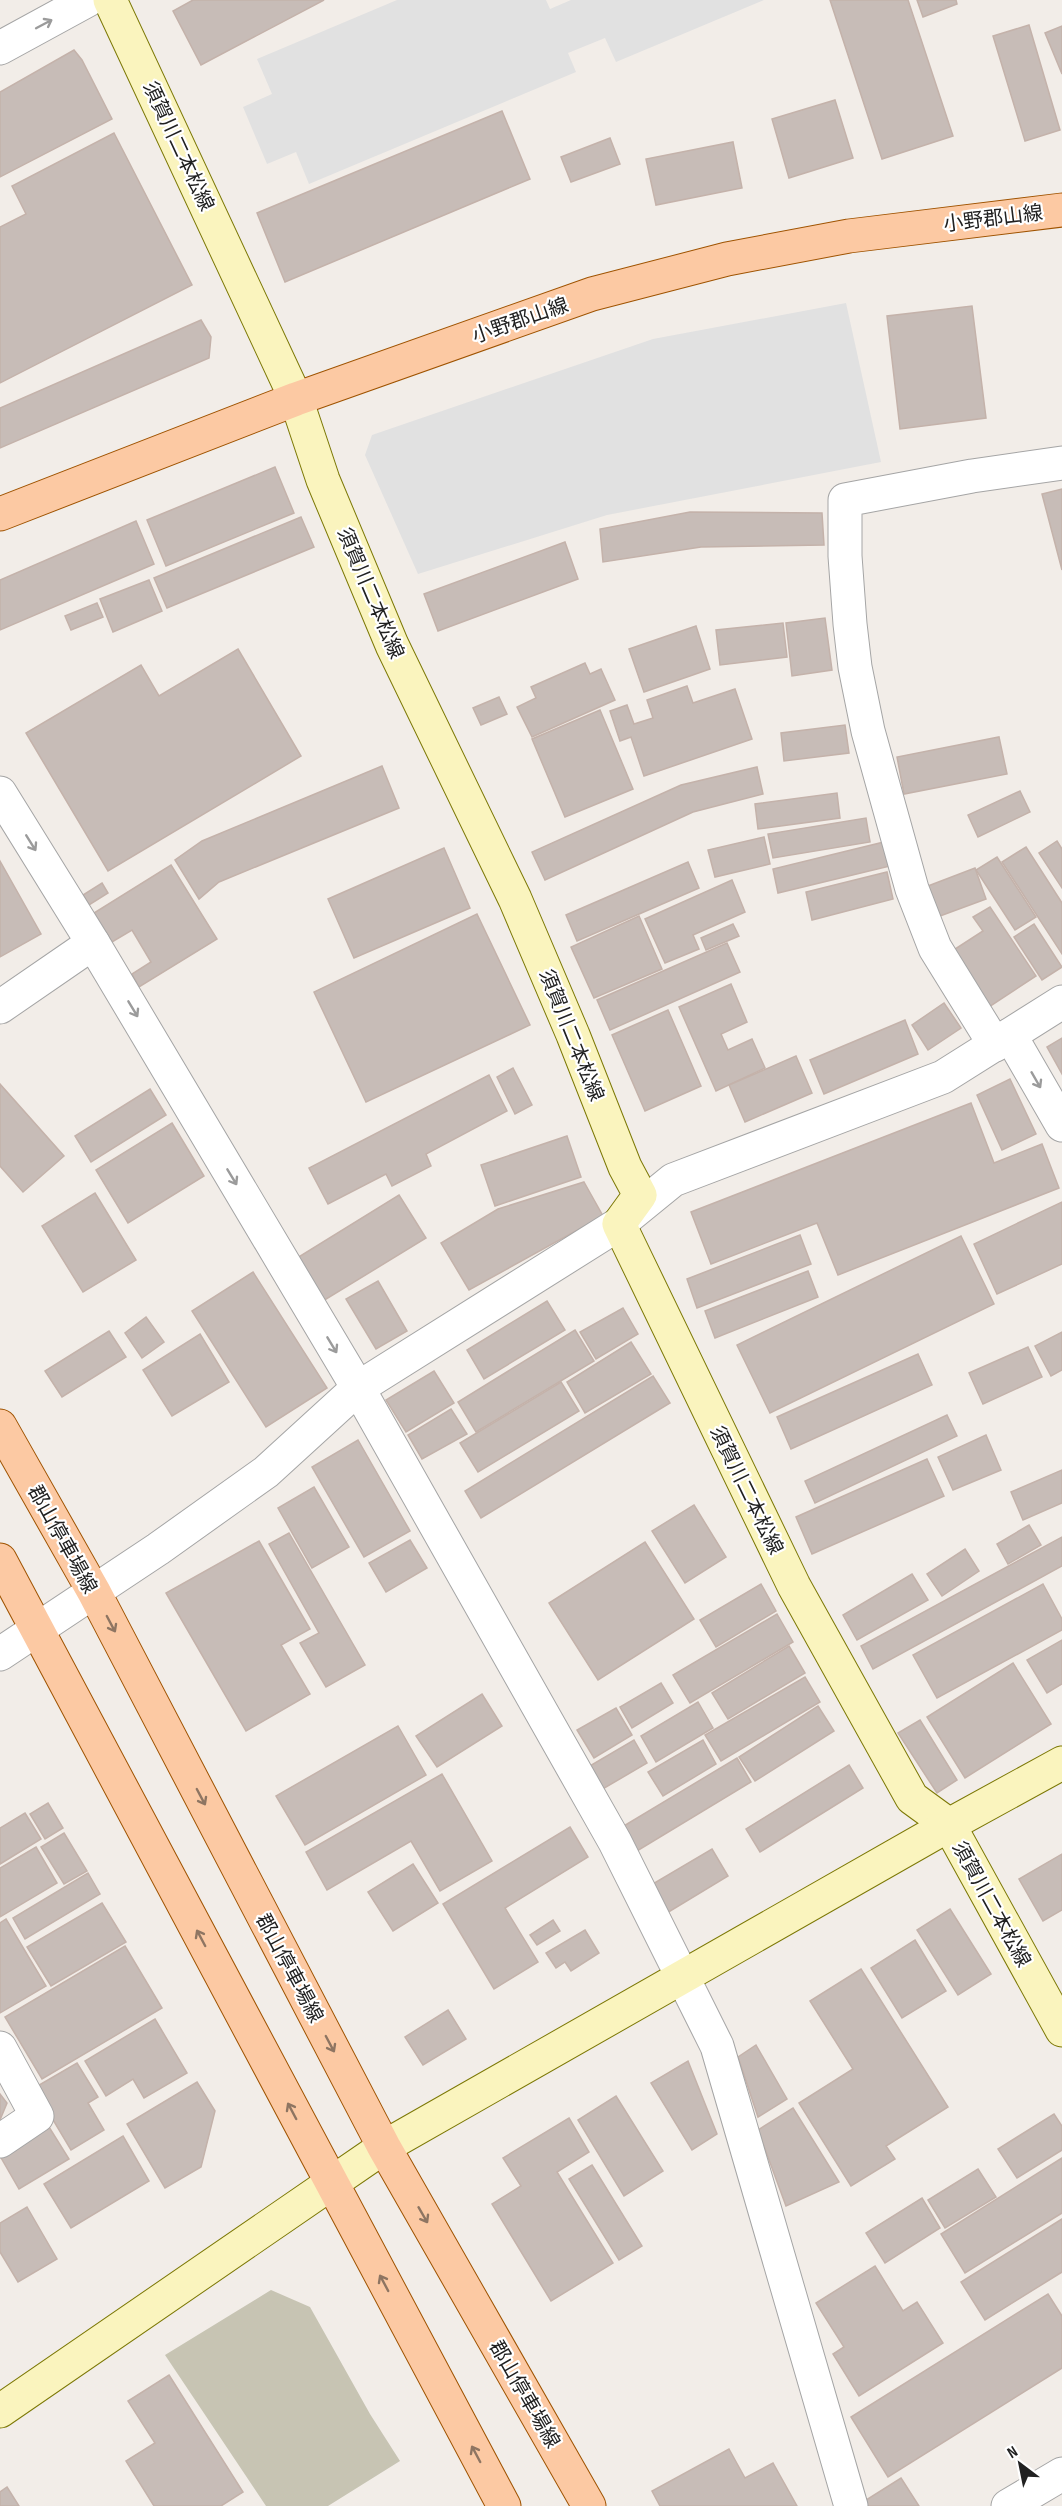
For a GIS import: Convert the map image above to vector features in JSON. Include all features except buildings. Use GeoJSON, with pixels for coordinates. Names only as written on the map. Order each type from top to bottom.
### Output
{"type":"FeatureCollection","features":[{"type":"Feature","properties":{"kind":"main road","name":"須賀川二本松線"},"geometry":{"type":"LineString","coordinates":[[110,0],[296,399],[324,480],[392,645],[515,898],[621,1157],[640,1195],[619,1224],[804,1604],[912,1798],[949,1825],[1062,2030]]}},
{"type":"Feature","properties":{"kind":"main road","name":"小野郡山線"},"geometry":{"type":"LineString","coordinates":[[0,514],[296,399],[592,294],[727,259],[849,236],[1062,210]]}},
{"type":"Feature","properties":{"kind":"main road","name":"郡山停車場線"},"geometry":{"type":"LineString","coordinates":[[0,1426],[94,1592],[384,2147],[589,2506]]}},
{"type":"Feature","properties":{"kind":"main road"},"geometry":{"type":"LineString","coordinates":[[0,1560],[504,2506]]}},
{"type":"Feature","properties":{"kind":"main road"},"geometry":{"type":"LineString","coordinates":[[0,2411],[384,2147],[1062,1763]]}},
{"type":"Feature","properties":{"kind":"street"},"geometry":{"type":"LineString","coordinates":[[0,48],[88,0]]}},
{"type":"Feature","properties":{"kind":"street"},"geometry":{"type":"LineString","coordinates":[[1062,463],[972,476],[845,500],[845,556],[855,667],[868,731],[912,889],[935,948],[1062,1125]]}},
{"type":"Feature","properties":{"kind":"street"},"geometry":{"type":"LineString","coordinates":[[0,793],[93,943],[358,1388],[615,1842],[683,1976],[717,2046],[851,2506]]}},
{"type":"Feature","properties":{"kind":"street"},"geometry":{"type":"LineString","coordinates":[[0,1007],[93,943]]}},
{"type":"Feature","properties":{"kind":"street"},"geometry":{"type":"LineString","coordinates":[[0,1654],[39,1630],[266,1472],[358,1388],[619,1224],[674,1180],[943,1077],[1062,1002]]}},
{"type":"Feature","properties":{"kind":"street"},"geometry":{"type":"LineString","coordinates":[[0,2048],[37,2116],[0,2141]]}},
{"type":"Feature","properties":{"kind":"street"},"geometry":{"type":"LineString","coordinates":[[1008,2506],[1062,2474]]}},
{"type":"Feature","properties":{"kind":"shaded area"},"geometry":{"type":"Polygon","coordinates":[[[397,0],[546,0],[550,9],[571,0],[764,0],[616,62],[605,38],[568,53],[576,72],[309,184],[296,152],[267,164],[243,107],[272,94],[257,59],[397,0]]]}},
{"type":"Feature","properties":{"kind":"shaded area"},"geometry":{"type":"Polygon","coordinates":[[[846,303],[881,462],[607,515],[418,574],[365,455],[372,435],[653,339],[846,303]]]}},
{"type":"Feature","properties":{"kind":"shaded area"},"geometry":{"type":"Polygon","coordinates":[[[271,2290],[310,2307],[370,2414],[400,2461],[328,2506],[266,2506],[165,2355],[271,2290]]]}}]}
